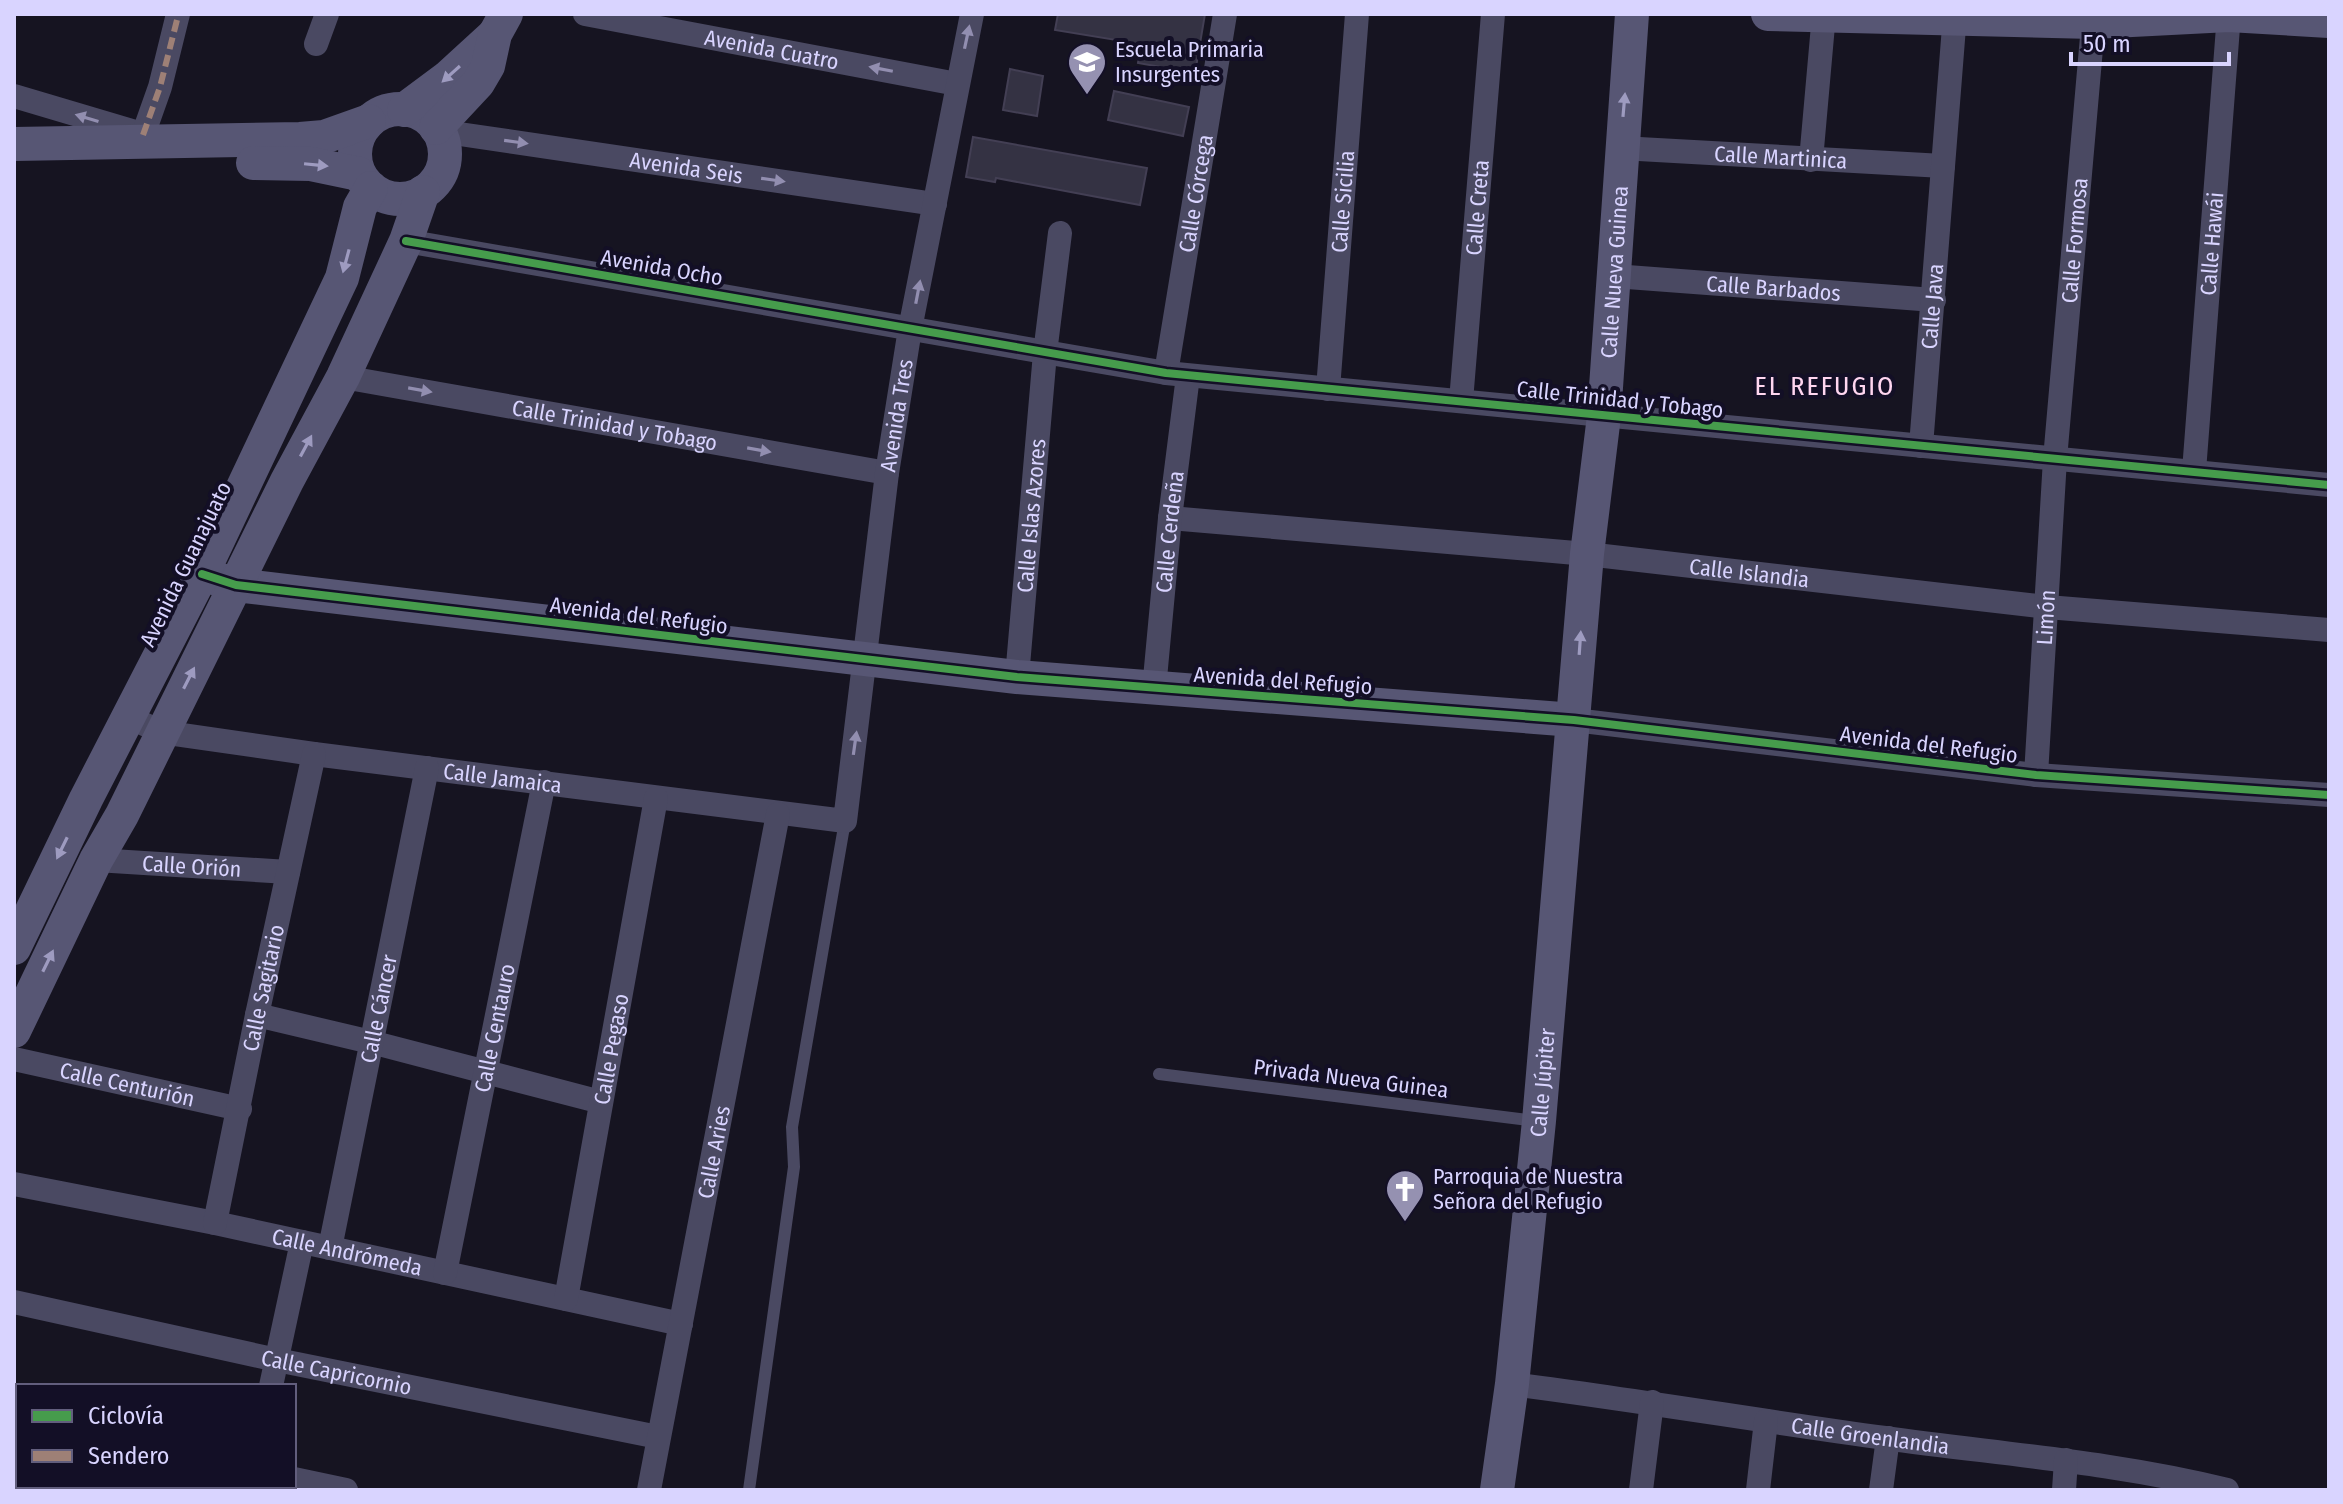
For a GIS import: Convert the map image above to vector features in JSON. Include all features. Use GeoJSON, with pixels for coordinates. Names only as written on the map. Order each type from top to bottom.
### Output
{"type":"FeatureCollection","features":[{"type":"Feature","properties":{"kind":"street"},"geometry":{"type":"LineString","coordinates":[[316,44],[327,14]]}},
{"type":"Feature","properties":{"kind":"street","name":"Avenida Cuatro"},"geometry":{"type":"LineString","coordinates":[[585,14],[957,84]]}},
{"type":"Feature","properties":{"kind":"street","name":"Avenida Tres"},"geometry":{"type":"LineString","coordinates":[[845,821],[887,473],[910,329],[972,14]]}},
{"type":"Feature","properties":{"kind":"street","name":"Calle Córcega"},"geometry":{"type":"LineString","coordinates":[[1177,375],[1225,14]]}},
{"type":"Feature","properties":{"kind":"street","name":"Calle Sicilia"},"geometry":{"type":"LineString","coordinates":[[1328,389],[1357,14]]}},
{"type":"Feature","properties":{"kind":"street","name":"Calle Creta"},"geometry":{"type":"LineString","coordinates":[[1461,401],[1493,14]]}},
{"type":"Feature","properties":{"kind":"street","name":"Calle Nueva Guinea"},"geometry":{"type":"LineString","coordinates":[[1574,720],[1587,554],[1604,416],[1632,14]]}},
{"type":"Feature","properties":{"kind":"street"},"geometry":{"type":"LineString","coordinates":[[1768,14],[2094,18],[2229,14],[2329,21]]}},
{"type":"Feature","properties":{"kind":"street","name":"Calle Hawái"},"geometry":{"type":"LineString","coordinates":[[2194,471],[2229,14]]}},
{"type":"Feature","properties":{"kind":"street"},"geometry":{"type":"LineString","coordinates":[[151,138],[176,15]]}},
{"type":"Feature","properties":{"kind":"street"},"geometry":{"type":"LineString","coordinates":[[1811,160],[1824,15]]}},
{"type":"Feature","properties":{"kind":"street","name":"Calle Java"},"geometry":{"type":"LineString","coordinates":[[1921,446],[1955,16]]}},
{"type":"Feature","properties":{"kind":"street","name":"Calle Formosa"},"geometry":{"type":"LineString","coordinates":[[2055,459],[2094,18]]}},
{"type":"Feature","properties":{"kind":"street"},"geometry":{"type":"LineString","coordinates":[[404,110],[447,78],[500,24]]}},
{"type":"Feature","properties":{"kind":"street"},"geometry":{"type":"LineString","coordinates":[[437,129],[478,83],[488,66],[500,24]]}},
{"type":"Feature","properties":{"kind":"street"},"geometry":{"type":"LineString","coordinates":[[14,96],[151,138]]}},
{"type":"Feature","properties":{"kind":"street"},"geometry":{"type":"LineString","coordinates":[[14,144],[151,138],[312,138],[334,134],[386,112],[404,110],[419,113],[437,129],[444,147],[443,165],[436,181],[414,196],[396,198],[387,197],[365,181],[327,165],[14,164]]}},
{"type":"Feature","properties":{"kind":"street"},"geometry":{"type":"LineString","coordinates":[[365,181],[355,146],[369,121]]}},
{"type":"Feature","properties":{"kind":"street","name":"Avenida Seis"},"geometry":{"type":"LineString","coordinates":[[437,129],[935,204]]}},
{"type":"Feature","properties":{"kind":"street","name":"Calle Martinica"},"geometry":{"type":"LineString","coordinates":[[1621,148],[1943,166]]}},
{"type":"Feature","properties":{"kind":"street","name":"Avenida Guanajuato"},"geometry":{"type":"LineString","coordinates":[[14,948],[86,799],[202,574],[342,278],[365,181]]}},
{"type":"Feature","properties":{"kind":"street"},"geometry":{"type":"LineString","coordinates":[[14,1031],[96,860],[122,815],[287,481],[343,377],[406,241],[423,192]]}},
{"type":"Feature","properties":{"kind":"street","name":"Calle Islas Azores"},"geometry":{"type":"LineString","coordinates":[[1017,677],[1045,353],[1060,233]]}},
{"type":"Feature","properties":{"kind":"street","name":"Avenida Ocho"},"geometry":{"type":"LineString","coordinates":[[406,241],[910,329]]}},
{"type":"Feature","properties":{"kind":"street","name":"Calle Barbados"},"geometry":{"type":"LineString","coordinates":[[1614,276],[1934,300]]}},
{"type":"Feature","properties":{"kind":"street","name":"Calle Trinidad y Tobago"},"geometry":{"type":"LineString","coordinates":[[910,329],[1177,375],[2329,484]]}},
{"type":"Feature","properties":{"kind":"street","name":"Calle Cerdeña"},"geometry":{"type":"LineString","coordinates":[[1154,689],[1170,518],[1177,375]]}},
{"type":"Feature","properties":{"kind":"street","name":"Calle Trinidad y Tobago"},"geometry":{"type":"LineString","coordinates":[[343,377],[887,473]]}},
{"type":"Feature","properties":{"kind":"street","name":"Limón"},"geometry":{"type":"LineString","coordinates":[[2036,775],[2055,459]]}},
{"type":"Feature","properties":{"kind":"street","name":"Calle Islandia"},"geometry":{"type":"LineString","coordinates":[[1170,518],[1587,554],[2047,607],[2329,630]]}},
{"type":"Feature","properties":{"kind":"street","name":"Avenida del Refugio"},"geometry":{"type":"LineString","coordinates":[[202,574],[236,585],[1017,677],[1574,720],[2036,775],[2329,795]]}},
{"type":"Feature","properties":{"kind":"street","name":"Calle Jamaica"},"geometry":{"type":"LineString","coordinates":[[129,717],[161,732],[845,821]]}},
{"type":"Feature","properties":{"kind":"street","name":"Calle Júpiter"},"geometry":{"type":"LineString","coordinates":[[1497,1490],[1512,1384],[1539,1121],[1574,720]]}},
{"type":"Feature","properties":{"kind":"street","name":"Calle Sagitario"},"geometry":{"type":"LineString","coordinates":[[215,1223],[314,754]]}},
{"type":"Feature","properties":{"kind":"street","name":"Calle Cáncer"},"geometry":{"type":"LineString","coordinates":[[330,1248],[427,768]]}},
{"type":"Feature","properties":{"kind":"street","name":"Calle Centauro"},"geometry":{"type":"LineString","coordinates":[[445,1273],[544,782]]}},
{"type":"Feature","properties":{"kind":"street","name":"Calle Pegaso"},"geometry":{"type":"LineString","coordinates":[[566,1299],[656,798]]}},
{"type":"Feature","properties":{"kind":"street"},"geometry":{"type":"LineString","coordinates":[[86,799],[122,815]]}},
{"type":"Feature","properties":{"kind":"street","name":"Calle Aries"},"geometry":{"type":"LineString","coordinates":[[649,1490],[778,814]]}},
{"type":"Feature","properties":{"kind":"street","name":"Calle Orión"},"geometry":{"type":"LineString","coordinates":[[96,860],[288,872]]}},
{"type":"Feature","properties":{"kind":"street"},"geometry":{"type":"LineString","coordinates":[[257,1015],[601,1102]]}},
{"type":"Feature","properties":{"kind":"street","name":"Calle Centurión"},"geometry":{"type":"LineString","coordinates":[[14,1059],[240,1109]]}},
{"type":"Feature","properties":{"kind":"street","name":"Calle Andrómeda"},"geometry":{"type":"LineString","coordinates":[[14,1184],[215,1223],[681,1324]]}},
{"type":"Feature","properties":{"kind":"street"},"geometry":{"type":"LineString","coordinates":[[271,1384],[302,1242]]}},
{"type":"Feature","properties":{"kind":"street","name":"Calle Capricornio"},"geometry":{"type":"LineString","coordinates":[[14,1302],[277,1360],[658,1437]]}},
{"type":"Feature","properties":{"kind":"street","name":"Calle Groenlandia"},"geometry":{"type":"LineString","coordinates":[[1512,1384],[2066,1460],[2227,1490]]}},
{"type":"Feature","properties":{"kind":"street"},"geometry":{"type":"LineString","coordinates":[[1641,1490],[1652,1402]]}},
{"type":"Feature","properties":{"kind":"street"},"geometry":{"type":"LineString","coordinates":[[1758,1490],[1766,1421]]}},
{"type":"Feature","properties":{"kind":"street"},"geometry":{"type":"LineString","coordinates":[[1881,1490],[1888,1438]]}},
{"type":"Feature","properties":{"kind":"street"},"geometry":{"type":"LineString","coordinates":[[2064,1490],[2066,1460]]}},
{"type":"Feature","properties":{"kind":"street"},"geometry":{"type":"LineString","coordinates":[[296,1479],[346,1490]]}},
{"type":"Feature","properties":{"kind":"lane"},"geometry":{"type":"LineString","coordinates":[[749,1490],[794,1167],[792,1127],[845,821]]}},
{"type":"Feature","properties":{"kind":"lane","name":"Privada Nueva Guinea"},"geometry":{"type":"LineString","coordinates":[[1159,1074],[1539,1121]]}},
{"type":"Feature","properties":{"kind":"building"},"geometry":{"type":"Polygon","coordinates":[[[1058,14],[1205,14],[1195,73],[1138,63],[1141,44],[1055,30],[1058,14]]]}},
{"type":"Feature","properties":{"kind":"building"},"geometry":{"type":"Polygon","coordinates":[[[1010,69],[1043,76],[1037,116],[1003,110],[1010,69]]]}},
{"type":"Feature","properties":{"kind":"building"},"geometry":{"type":"Polygon","coordinates":[[[1114,91],[1189,107],[1183,136],[1108,120],[1114,91]]]}},
{"type":"Feature","properties":{"kind":"building"},"geometry":{"type":"Polygon","coordinates":[[[973,137],[1147,168],[1140,205],[996,178],[995,182],[966,177],[973,137]]]}},
{"type":"Feature","properties":{"kind":"marked path"},"geometry":{"type":"LineString","coordinates":[[143,135],[160,87],[178,16]]}},
{"type":"Feature","properties":{"kind":"cycle path"},"geometry":{"type":"LineString","coordinates":[[406,241],[1166,373],[2329,485]]}},
{"type":"Feature","properties":{"kind":"cycle path"},"geometry":{"type":"LineString","coordinates":[[202,574],[236,585],[1017,677],[1574,720],[2036,775],[2329,795]]}},
{"type":"Feature","properties":{"kind":"place","name":"Escuela Primaria Insurgentes"},"geometry":{"type":"Point","coordinates":[1087,96]}},
{"type":"Feature","properties":{"kind":"place","name":"Parroquia de Nuestra Señora del Refugio"},"geometry":{"type":"Point","coordinates":[1405,1223]}},
{"type":"Feature","properties":{"kind":"district","name":"EL REFUGIO"},"geometry":{"type":"Point","coordinates":[1825,386]}}]}
